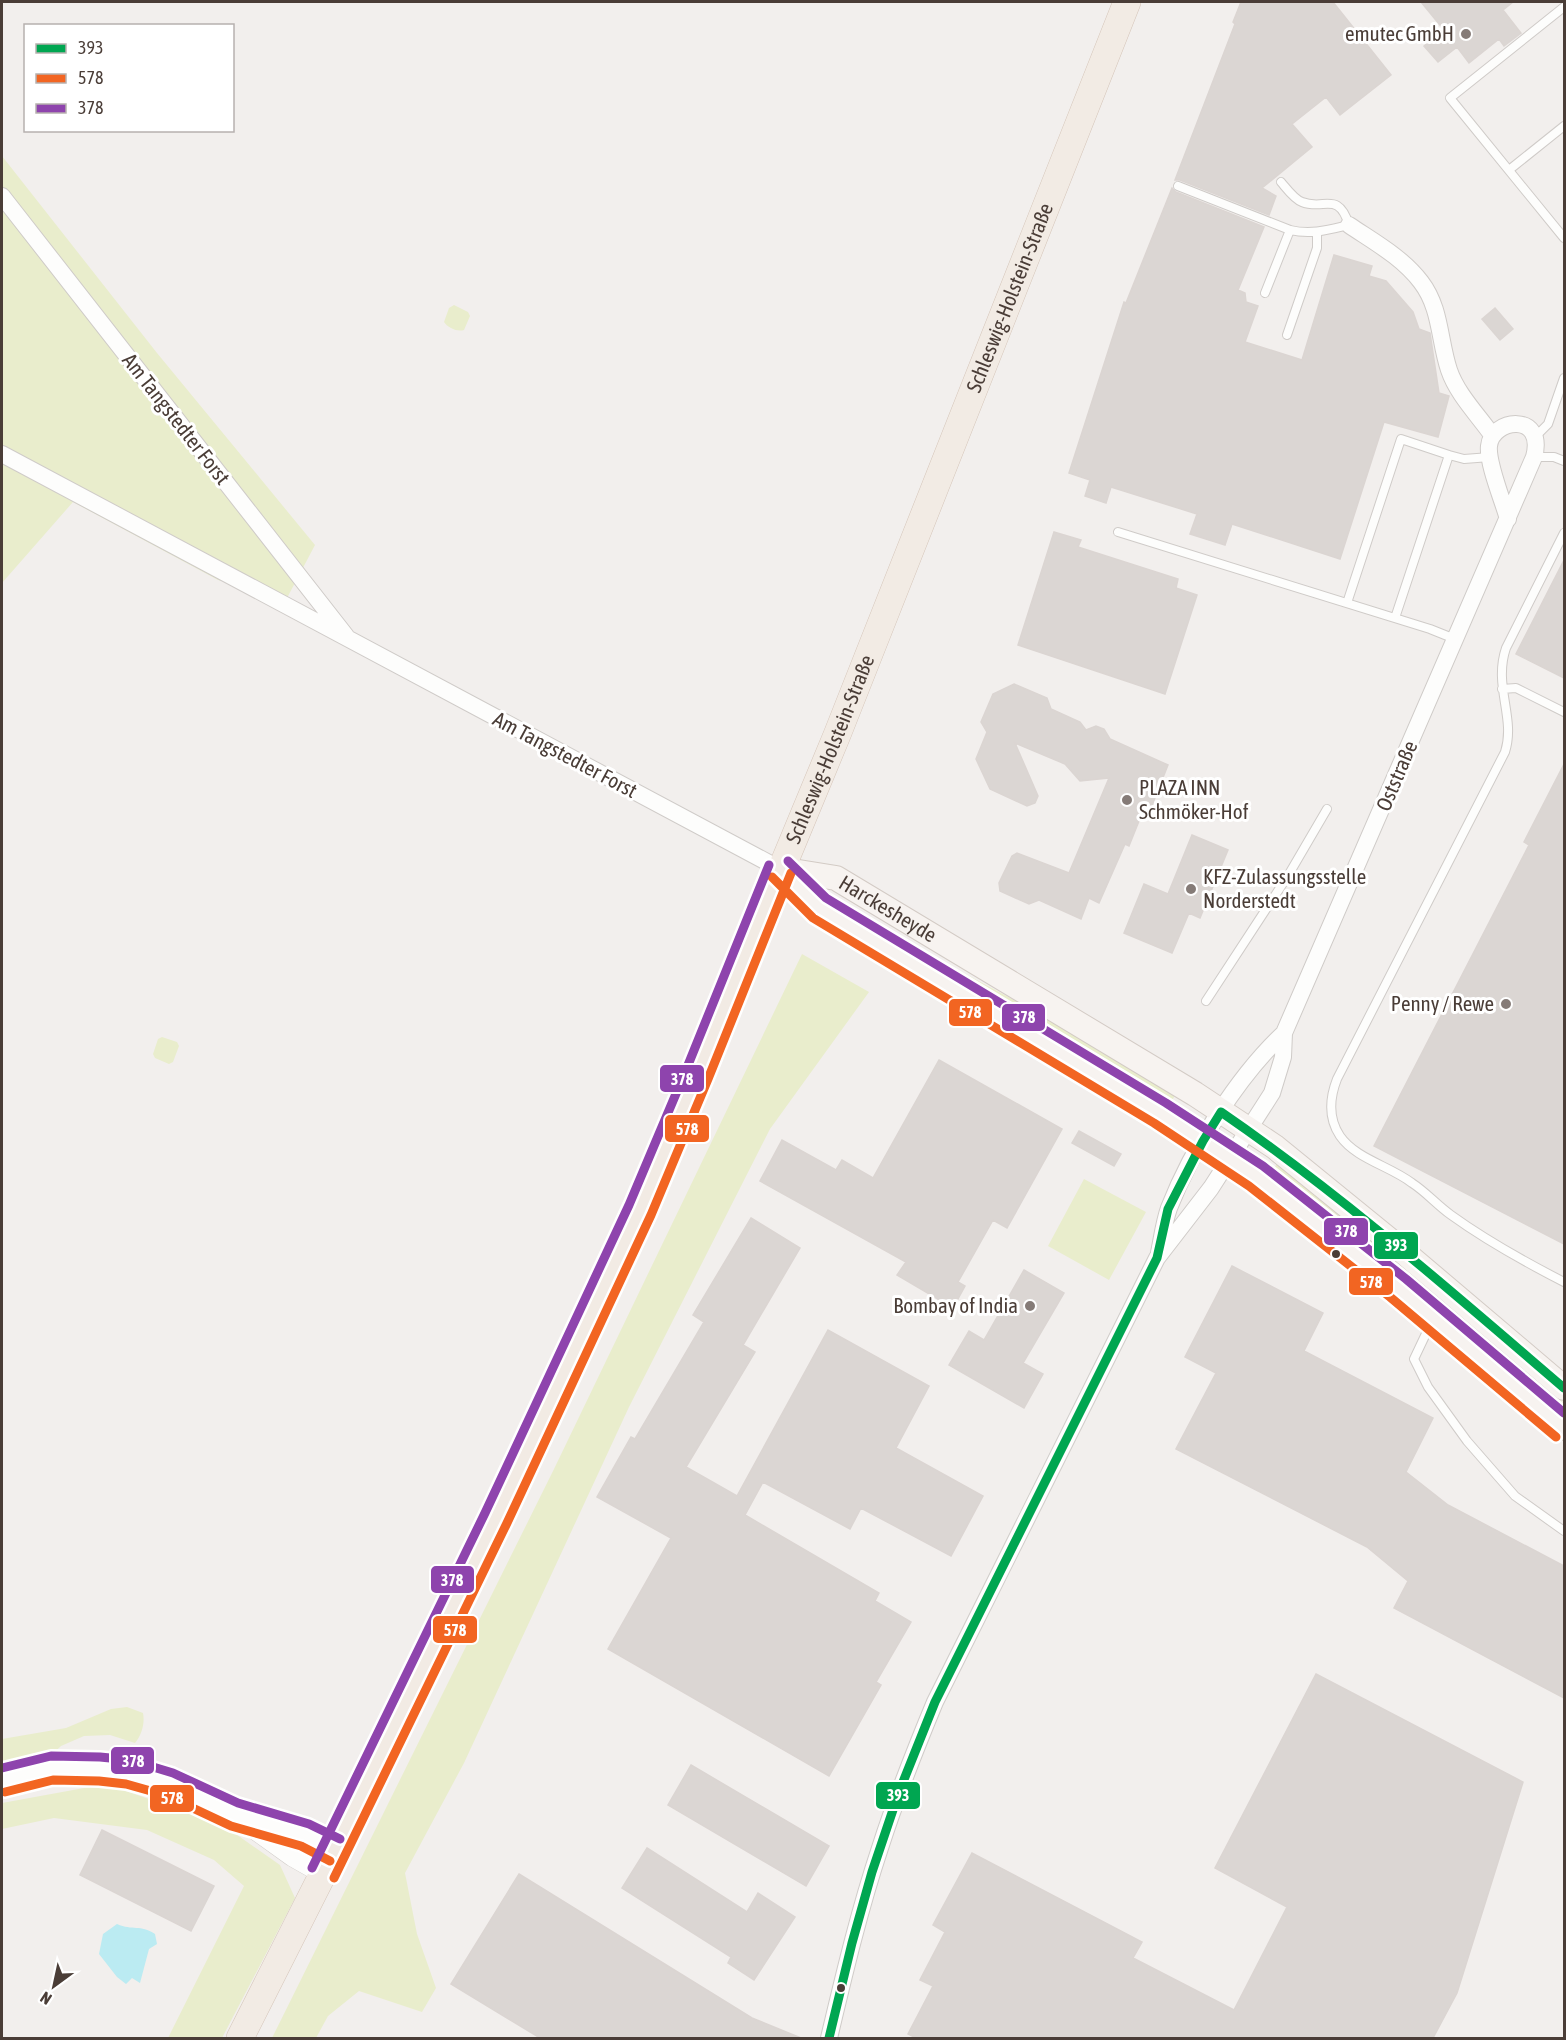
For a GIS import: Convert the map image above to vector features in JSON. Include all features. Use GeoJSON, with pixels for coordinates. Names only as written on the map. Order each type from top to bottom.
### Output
{"type":"FeatureCollection","features":[{"type":"Feature","properties":{"kind":"main road","name":"Schleswig-Holstein-Straße"},"geometry":{"type":"LineString","coordinates":[[240,2038],[329,1862],[496,1518],[640,1210],[837,735],[1127,2]]}},
{"type":"Feature","properties":{"kind":"main road","name":"Harckesheyde"},"geometry":{"type":"LineString","coordinates":[[780,869],[836,878],[1194,1094],[1287,1157],[1393,1243],[1564,1388]]}},
{"type":"Feature","properties":{"kind":"main road","name":"Harckesheyde"},"geometry":{"type":"LineString","coordinates":[[780,869],[819,908],[1150,1107],[1256,1176],[1345,1245],[1564,1428]]}},
{"type":"Feature","properties":{"kind":"street","name":"Am Tangstedter Forst"},"geometry":{"type":"LineString","coordinates":[[2,196],[350,641]]}},
{"type":"Feature","properties":{"kind":"street"},"geometry":{"type":"LineString","coordinates":[[1349,225],[1391,253],[1421,282],[1434,306],[1444,354],[1453,379],[1492,435]]}},
{"type":"Feature","properties":{"kind":"street"},"geometry":{"type":"LineString","coordinates":[[1508,519],[1490,457],[1489,446],[1492,435],[1500,428],[1520,424],[1530,429],[1536,436]]}},
{"type":"Feature","properties":{"kind":"street","name":"Oststraße"},"geometry":{"type":"LineString","coordinates":[[1157,1258],[1168,1209],[1203,1141],[1245,1074],[1284,1033],[1508,519],[1534,457],[1538,445],[1536,436]]}},
{"type":"Feature","properties":{"kind":"street","name":"Am Tangstedter Forst"},"geometry":{"type":"LineString","coordinates":[[2,454],[780,869]]}},
{"type":"Feature","properties":{"kind":"street","name":"Oststraße"},"geometry":{"type":"LineString","coordinates":[[829,2038],[855,1932],[880,1847],[911,1758],[934,1702],[1157,1258],[1188,1221],[1231,1159],[1272,1093],[1283,1057],[1284,1033]]}},
{"type":"Feature","properties":{"kind":"street"},"geometry":{"type":"LineString","coordinates":[[2,1780],[52,1768],[100,1768],[128,1772],[169,1784],[234,1814],[305,1835],[329,1862]]}},
{"type":"Feature","properties":{"kind":"lane"},"geometry":{"type":"LineString","coordinates":[[1564,7],[1450,98],[1564,238]]}},
{"type":"Feature","properties":{"kind":"lane"},"geometry":{"type":"LineString","coordinates":[[1509,170],[1564,126]]}},
{"type":"Feature","properties":{"kind":"lane"},"geometry":{"type":"LineString","coordinates":[[1178,186],[1303,233],[1317,233],[1349,225],[1342,209],[1334,204],[1310,204],[1299,201],[1281,182]]}},
{"type":"Feature","properties":{"kind":"lane"},"geometry":{"type":"LineString","coordinates":[[1265,294],[1290,230]]}},
{"type":"Feature","properties":{"kind":"lane"},"geometry":{"type":"LineString","coordinates":[[1287,335],[1317,248],[1317,233]]}},
{"type":"Feature","properties":{"kind":"lane"},"geometry":{"type":"LineString","coordinates":[[1536,436],[1548,424],[1564,378]]}},
{"type":"Feature","properties":{"kind":"lane"},"geometry":{"type":"LineString","coordinates":[[1347,603],[1401,439],[1464,459],[1490,457]]}},
{"type":"Feature","properties":{"kind":"lane"},"geometry":{"type":"LineString","coordinates":[[1395,618],[1449,455]]}},
{"type":"Feature","properties":{"kind":"lane"},"geometry":{"type":"LineString","coordinates":[[1534,457],[1564,460]]}},
{"type":"Feature","properties":{"kind":"lane"},"geometry":{"type":"LineString","coordinates":[[1118,532],[1456,639]]}},
{"type":"Feature","properties":{"kind":"lane"},"geometry":{"type":"LineString","coordinates":[[1564,533],[1501,661],[1502,689],[1508,730],[1505,752],[1337,1079],[1331,1106],[1336,1129],[1342,1139],[1358,1152],[1412,1183],[1448,1213],[1488,1240],[1564,1282]]}},
{"type":"Feature","properties":{"kind":"lane"},"geometry":{"type":"LineString","coordinates":[[1502,689],[1516,688],[1564,712]]}},
{"type":"Feature","properties":{"kind":"lane"},"geometry":{"type":"LineString","coordinates":[[1206,1001],[1289,874],[1328,809]]}},
{"type":"Feature","properties":{"kind":"lane"},"geometry":{"type":"LineString","coordinates":[[1433,1317],[1414,1359],[1428,1387],[1467,1441],[1515,1496],[1564,1532]]}},
{"type":"Feature","properties":{"kind":"green space"},"geometry":{"type":"Polygon","coordinates":[[[2,156],[157,353],[315,545],[287,598],[218,580],[73,502],[2,583],[2,156]]]}},
{"type":"Feature","properties":{"kind":"green space"},"geometry":{"type":"Polygon","coordinates":[[[454,305],[468,312],[470,316],[464,330],[453,329],[444,322],[449,308],[454,305]]]}},
{"type":"Feature","properties":{"kind":"green space"},"geometry":{"type":"Polygon","coordinates":[[[832,894],[945,963],[1070,1030],[1176,1094],[1171,1102],[1065,1038],[941,971],[826,903],[832,894]]]}},
{"type":"Feature","properties":{"kind":"green space"},"geometry":{"type":"Polygon","coordinates":[[[802,954],[869,992],[770,1129],[629,1407],[464,1763],[405,1873],[417,1934],[436,1988],[422,2012],[359,1991],[328,2016],[316,2038],[272,2038],[554,1469],[802,954]]]}},
{"type":"Feature","properties":{"kind":"green space"},"geometry":{"type":"Polygon","coordinates":[[[162,1037],[177,1042],[179,1046],[173,1062],[169,1064],[155,1058],[153,1054],[158,1039],[162,1037]]]}},
{"type":"Feature","properties":{"kind":"green space"},"geometry":{"type":"Polygon","coordinates":[[[1277,1164],[1564,1403],[1564,1417],[1268,1175],[1277,1164]]]}},
{"type":"Feature","properties":{"kind":"green space"},"geometry":{"type":"Polygon","coordinates":[[[1084,1179],[1146,1212],[1109,1280],[1048,1246],[1084,1179]]]}},
{"type":"Feature","properties":{"kind":"green space"},"geometry":{"type":"Polygon","coordinates":[[[127,1707],[143,1713],[142,1729],[135,1743],[110,1735],[84,1736],[61,1746],[42,1764],[2,1775],[2,1739],[66,1728],[111,1709],[127,1707]]]}},
{"type":"Feature","properties":{"kind":"green space"},"geometry":{"type":"Polygon","coordinates":[[[106,1784],[223,1825],[280,1865],[295,1898],[222,2038],[168,2038],[244,1886],[214,1860],[147,1830],[54,1818],[2,1829],[2,1803],[106,1784]]]}},
{"type":"Feature","properties":{"kind":"water"},"geometry":{"type":"Polygon","coordinates":[[[117,1924],[145,1929],[155,1934],[157,1944],[149,1949],[140,1983],[132,1978],[126,1984],[117,1977],[99,1954],[103,1934],[117,1924]]]}},
{"type":"Feature","properties":{"kind":"building"},"geometry":{"type":"Polygon","coordinates":[[[1241,2],[1333,2],[1391,75],[1340,115],[1326,97],[1292,124],[1312,147],[1262,188],[1276,196],[1269,215],[1175,180],[1235,24],[1233,22],[1241,2]]]}},
{"type":"Feature","properties":{"kind":"building","name":"emutec GmbH"},"geometry":{"type":"Polygon","coordinates":[[[1421,2],[1513,2],[1503,10],[1521,33],[1504,46],[1499,39],[1469,63],[1457,47],[1438,62],[1424,46],[1444,30],[1421,2]]]}},
{"type":"Feature","properties":{"kind":"building"},"geometry":{"type":"Polygon","coordinates":[[[1172,188],[1176,192],[1264,227],[1238,290],[1245,293],[1246,302],[1258,306],[1245,342],[1302,360],[1334,255],[1372,266],[1369,276],[1386,281],[1413,312],[1419,329],[1430,333],[1439,393],[1449,396],[1438,437],[1384,422],[1340,559],[1232,524],[1225,545],[1190,534],[1197,514],[1111,487],[1106,503],[1085,496],[1090,480],[1069,473],[1124,302],[1126,303],[1172,188]]]}},
{"type":"Feature","properties":{"kind":"building"},"geometry":{"type":"Polygon","coordinates":[[[1495,308],[1513,329],[1500,340],[1482,319],[1495,308]]]}},
{"type":"Feature","properties":{"kind":"building"},"geometry":{"type":"Polygon","coordinates":[[[1054,532],[1081,540],[1078,547],[1178,579],[1176,588],[1197,595],[1165,694],[1018,645],[1054,532]]]}},
{"type":"Feature","properties":{"kind":"building"},"geometry":{"type":"Polygon","coordinates":[[[1564,560],[1564,678],[1516,654],[1564,560]]]}},
{"type":"Feature","properties":{"kind":"building","name":"PLAZA INN Schmöker-Hof"},"geometry":{"type":"Polygon","coordinates":[[[1014,684],[1047,698],[1051,709],[1080,722],[1086,730],[1096,726],[1104,729],[1110,739],[1168,765],[1149,813],[1143,811],[1129,846],[1125,844],[1099,903],[1089,898],[1081,919],[1039,900],[1029,904],[1000,891],[999,883],[1012,856],[1017,853],[1069,873],[1109,778],[1080,781],[1065,764],[1015,743],[1038,796],[1035,803],[1027,806],[990,789],[976,759],[987,732],[981,722],[993,694],[1014,684]]]}},
{"type":"Feature","properties":{"kind":"building","name":"Penny / Rewe"},"geometry":{"type":"Polygon","coordinates":[[[1564,764],[1564,1244],[1374,1146],[1529,845],[1524,842],[1564,764]]]}},
{"type":"Feature","properties":{"kind":"building","name":"KFZ-Zulassungsstelle Norderstedt"},"geometry":{"type":"Polygon","coordinates":[[[1192,835],[1228,850],[1200,918],[1189,913],[1172,953],[1124,933],[1144,884],[1168,894],[1192,835]]]}},
{"type":"Feature","properties":{"kind":"building"},"geometry":{"type":"Polygon","coordinates":[[[939,1060],[1062,1129],[1007,1228],[993,1220],[958,1282],[965,1286],[953,1308],[897,1275],[906,1262],[760,1181],[782,1140],[836,1170],[842,1160],[873,1178],[939,1060]]]}},
{"type":"Feature","properties":{"kind":"building"},"geometry":{"type":"Polygon","coordinates":[[[1079,1131],[1121,1154],[1114,1166],[1072,1143],[1079,1131]]]}},
{"type":"Feature","properties":{"kind":"building"},"geometry":{"type":"Polygon","coordinates":[[[751,1218],[800,1248],[743,1345],[755,1352],[686,1467],[737,1496],[828,1330],[929,1386],[896,1448],[983,1496],[951,1556],[861,1508],[850,1529],[763,1482],[745,1515],[879,1593],[875,1601],[911,1622],[876,1682],[881,1685],[829,1776],[608,1649],[671,1538],[597,1497],[631,1437],[635,1439],[704,1322],[693,1315],[751,1218]]]}},
{"type":"Feature","properties":{"kind":"building"},"geometry":{"type":"Polygon","coordinates":[[[1232,1266],[1323,1313],[1304,1351],[1433,1418],[1406,1472],[1448,1505],[1564,1566],[1564,1698],[1394,1608],[1408,1581],[1367,1547],[1176,1449],[1216,1373],[1185,1357],[1232,1266]]]}},
{"type":"Feature","properties":{"kind":"building"},"geometry":{"type":"Polygon","coordinates":[[[1024,1270],[1064,1293],[1023,1363],[1043,1374],[1024,1408],[949,1365],[969,1331],[984,1340],[1024,1270]]]}},
{"type":"Feature","properties":{"kind":"building"},"geometry":{"type":"Polygon","coordinates":[[[1316,1674],[1523,1782],[1457,1993],[1433,2038],[916,2038],[908,2034],[933,1986],[920,1980],[945,1932],[933,1925],[972,1853],[1142,1942],[1133,1958],[1234,2010],[1287,1907],[1215,1868],[1316,1674]]]}},
{"type":"Feature","properties":{"kind":"building"},"geometry":{"type":"Polygon","coordinates":[[[691,1765],[829,1846],[806,1886],[668,1805],[691,1765]]]}},
{"type":"Feature","properties":{"kind":"building"},"geometry":{"type":"Polygon","coordinates":[[[102,1830],[214,1886],[191,1931],[80,1875],[102,1830]]]}},
{"type":"Feature","properties":{"kind":"building"},"geometry":{"type":"Polygon","coordinates":[[[647,1848],[747,1912],[758,1893],[795,1917],[754,1980],[728,1963],[731,1957],[622,1888],[647,1848]]]}},
{"type":"Feature","properties":{"kind":"building"},"geometry":{"type":"Polygon","coordinates":[[[519,1874],[752,2018],[801,2038],[540,2038],[451,1984],[519,1874]]]}},
{"type":"Feature","properties":{"kind":"transit line","name":"378"},"geometry":{"type":"LineString","coordinates":[[788,861],[826,898],[1166,1103],[1263,1166],[1406,1279],[1564,1413]]}},
{"type":"Feature","properties":{"kind":"transit line","name":"378"},"geometry":{"type":"LineString","coordinates":[[312,1868],[485,1513],[629,1205],[769,865]]}},
{"type":"Feature","properties":{"kind":"transit line","name":"578"},"geometry":{"type":"LineString","coordinates":[[334,1878],[507,1523],[651,1215],[791,873]]}},
{"type":"Feature","properties":{"kind":"transit line","name":"578"},"geometry":{"type":"LineString","coordinates":[[772,877],[813,918],[1154,1123],[1249,1186],[1390,1297],[1556,1437]]}},
{"type":"Feature","properties":{"kind":"transit line","name":"393"},"geometry":{"type":"LineString","coordinates":[[1221,1112],[1353,1210],[1564,1388]]}},
{"type":"Feature","properties":{"kind":"transit line","name":"393"},"geometry":{"type":"LineString","coordinates":[[829,2038],[872,1872],[899,1792],[935,1702],[1157,1258],[1168,1209],[1203,1141],[1221,1112]]}},
{"type":"Feature","properties":{"kind":"transit line","name":"378"},"geometry":{"type":"LineString","coordinates":[[2,1768],[51,1756],[130,1760],[173,1773],[238,1803],[309,1824],[340,1839]]}},
{"type":"Feature","properties":{"kind":"transit line","name":"578"},"geometry":{"type":"LineString","coordinates":[[5,1792],[53,1780],[126,1784],[165,1795],[231,1826],[301,1846],[330,1861]]}},
{"type":"Feature","properties":{"kind":"place","name":"emutec GmbH"},"geometry":{"type":"Point","coordinates":[1466,34]}},
{"type":"Feature","properties":{"kind":"place","name":"PLAZA INN Schmöker-Hof"},"geometry":{"type":"Point","coordinates":[1127,800]}},
{"type":"Feature","properties":{"kind":"place","name":"KFZ-Zulassungsstelle Norderstedt"},"geometry":{"type":"Point","coordinates":[1191,889]}},
{"type":"Feature","properties":{"kind":"place","name":"Penny / Rewe"},"geometry":{"type":"Point","coordinates":[1506,1004]}},
{"type":"Feature","properties":{"kind":"place","name":"Bombay of India"},"geometry":{"type":"Point","coordinates":[1030,1306]}}]}
